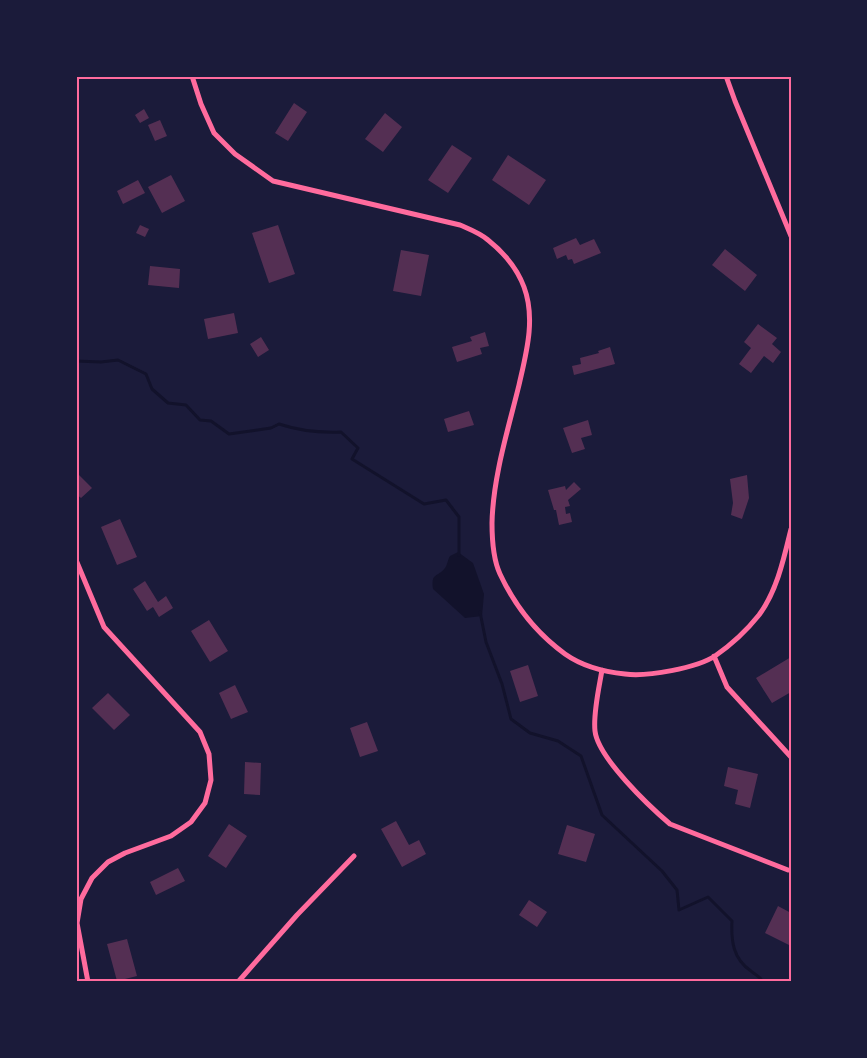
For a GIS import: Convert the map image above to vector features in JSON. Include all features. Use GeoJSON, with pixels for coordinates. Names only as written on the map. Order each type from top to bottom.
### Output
{"type":"FeatureCollection","features":[{"type":"Feature","properties":{"kind":"street"},"geometry":{"type":"LineString","coordinates":[[192,76],[201,104],[214,133],[234,154],[273,181],[460,225],[486,238],[508,259],[524,287],[529,311],[529,342],[492,504],[492,541],[499,571],[516,604],[538,632],[566,655],[594,668],[627,674],[662,672],[689,667],[714,656],[738,637],[759,614],[774,588],[791,529]]}},
{"type":"Feature","properties":{"kind":"street"},"geometry":{"type":"LineString","coordinates":[[726,76],[791,236]]}},
{"type":"Feature","properties":{"kind":"street"},"geometry":{"type":"LineString","coordinates":[[76,560],[104,627],[200,732],[209,754],[211,780],[205,803],[191,822],[171,836],[125,853],[108,862],[92,878],[81,899],[78,923],[88,982]]}},
{"type":"Feature","properties":{"kind":"street"},"geometry":{"type":"LineString","coordinates":[[714,656],[728,687],[791,757]]}},
{"type":"Feature","properties":{"kind":"street"},"geometry":{"type":"LineString","coordinates":[[602,670],[595,731],[600,747],[634,789],[670,824],[788,870]]}},
{"type":"Feature","properties":{"kind":"street"},"geometry":{"type":"LineString","coordinates":[[238,982],[297,915],[354,856]]}},
{"type":"Feature","properties":{"kind":"shaded area"},"geometry":{"type":"Polygon","coordinates":[[[458,552],[473,563],[484,594],[482,616],[465,618],[433,589],[435,576],[445,568],[450,556],[458,552]]]}},
{"type":"Feature","properties":{"kind":"building"},"geometry":{"type":"Polygon","coordinates":[[[294,103],[307,112],[288,141],[275,133],[294,103]]]}},
{"type":"Feature","properties":{"kind":"building"},"geometry":{"type":"Polygon","coordinates":[[[144,109],[149,118],[140,123],[135,115],[144,109]]]}},
{"type":"Feature","properties":{"kind":"building"},"geometry":{"type":"Polygon","coordinates":[[[385,113],[402,127],[383,152],[365,139],[385,113]]]}},
{"type":"Feature","properties":{"kind":"building"},"geometry":{"type":"Polygon","coordinates":[[[160,120],[167,136],[155,141],[148,125],[160,120]]]}},
{"type":"Feature","properties":{"kind":"building"},"geometry":{"type":"Polygon","coordinates":[[[452,145],[472,158],[448,193],[428,180],[452,145]]]}},
{"type":"Feature","properties":{"kind":"building"},"geometry":{"type":"Polygon","coordinates":[[[508,155],[546,180],[529,205],[492,180],[508,155]]]}},
{"type":"Feature","properties":{"kind":"building"},"geometry":{"type":"Polygon","coordinates":[[[171,175],[185,201],[162,213],[148,187],[171,175]]]}},
{"type":"Feature","properties":{"kind":"building"},"geometry":{"type":"Polygon","coordinates":[[[138,180],[145,193],[123,204],[117,191],[138,180]]]}},
{"type":"Feature","properties":{"kind":"building"},"geometry":{"type":"Polygon","coordinates":[[[140,225],[149,229],[145,237],[136,233],[140,225]]]}},
{"type":"Feature","properties":{"kind":"building"},"geometry":{"type":"Polygon","coordinates":[[[278,225],[295,274],[269,283],[252,233],[278,225]]]}},
{"type":"Feature","properties":{"kind":"building"},"geometry":{"type":"Polygon","coordinates":[[[576,238],[580,245],[594,239],[601,253],[574,264],[572,259],[568,260],[566,255],[557,259],[553,248],[576,238]]]}},
{"type":"Feature","properties":{"kind":"building"},"geometry":{"type":"Polygon","coordinates":[[[725,249],[757,275],[745,291],[712,265],[725,249]]]}},
{"type":"Feature","properties":{"kind":"building"},"geometry":{"type":"Polygon","coordinates":[[[401,250],[429,255],[421,296],[393,291],[401,250]]]}},
{"type":"Feature","properties":{"kind":"building"},"geometry":{"type":"Polygon","coordinates":[[[150,266],[180,269],[179,288],[148,285],[150,266]]]}},
{"type":"Feature","properties":{"kind":"building"},"geometry":{"type":"Polygon","coordinates":[[[234,313],[238,333],[208,339],[204,319],[234,313]]]}},
{"type":"Feature","properties":{"kind":"building"},"geometry":{"type":"Polygon","coordinates":[[[758,324],[777,338],[772,344],[781,352],[773,363],[764,356],[751,373],[739,364],[751,348],[744,342],[758,324]]]}},
{"type":"Feature","properties":{"kind":"building"},"geometry":{"type":"Polygon","coordinates":[[[485,332],[489,346],[480,348],[482,354],[457,362],[452,347],[472,341],[470,337],[485,332]]]}},
{"type":"Feature","properties":{"kind":"building"},"geometry":{"type":"Polygon","coordinates":[[[261,337],[269,350],[258,357],[250,344],[261,337]]]}},
{"type":"Feature","properties":{"kind":"building"},"geometry":{"type":"Polygon","coordinates":[[[610,347],[615,364],[574,375],[572,366],[581,364],[580,358],[599,353],[598,351],[610,347]]]}},
{"type":"Feature","properties":{"kind":"building"},"geometry":{"type":"Polygon","coordinates":[[[469,411],[474,425],[448,432],[444,419],[469,411]]]}},
{"type":"Feature","properties":{"kind":"building"},"geometry":{"type":"Polygon","coordinates":[[[588,420],[592,435],[581,438],[585,449],[572,453],[563,428],[588,420]]]}},
{"type":"Feature","properties":{"kind":"building"},"geometry":{"type":"Polygon","coordinates":[[[76,472],[92,488],[81,498],[76,494],[76,472]]]}},
{"type":"Feature","properties":{"kind":"building"},"geometry":{"type":"Polygon","coordinates":[[[747,475],[749,498],[742,519],[731,515],[733,503],[730,479],[747,475]]]}},
{"type":"Feature","properties":{"kind":"building"},"geometry":{"type":"Polygon","coordinates":[[[574,482],[581,489],[568,500],[570,506],[565,507],[566,514],[570,513],[572,522],[559,525],[556,510],[554,510],[548,490],[565,486],[566,490],[574,482]]]}},
{"type":"Feature","properties":{"kind":"building"},"geometry":{"type":"Polygon","coordinates":[[[120,519],[137,557],[117,565],[101,527],[120,519]]]}},
{"type":"Feature","properties":{"kind":"building"},"geometry":{"type":"Polygon","coordinates":[[[145,581],[158,602],[166,596],[173,608],[159,617],[153,607],[147,611],[133,589],[145,581]]]}},
{"type":"Feature","properties":{"kind":"building"},"geometry":{"type":"Polygon","coordinates":[[[209,620],[228,651],[210,662],[191,631],[209,620]]]}},
{"type":"Feature","properties":{"kind":"building"},"geometry":{"type":"Polygon","coordinates":[[[791,657],[791,692],[772,703],[756,678],[791,657]]]}},
{"type":"Feature","properties":{"kind":"building"},"geometry":{"type":"Polygon","coordinates":[[[528,665],[538,696],[520,702],[510,671],[528,665]]]}},
{"type":"Feature","properties":{"kind":"building"},"geometry":{"type":"Polygon","coordinates":[[[235,685],[248,712],[231,719],[219,693],[235,685]]]}},
{"type":"Feature","properties":{"kind":"building"},"geometry":{"type":"Polygon","coordinates":[[[108,693],[130,715],[114,730],[92,708],[108,693]]]}},
{"type":"Feature","properties":{"kind":"building"},"geometry":{"type":"Polygon","coordinates":[[[367,722],[378,751],[360,757],[350,728],[367,722]]]}},
{"type":"Feature","properties":{"kind":"building"},"geometry":{"type":"Polygon","coordinates":[[[245,762],[261,763],[260,795],[244,794],[245,762]]]}},
{"type":"Feature","properties":{"kind":"building"},"geometry":{"type":"Polygon","coordinates":[[[728,767],[758,774],[750,808],[735,804],[738,790],[724,786],[728,767]]]}},
{"type":"Feature","properties":{"kind":"building"},"geometry":{"type":"Polygon","coordinates":[[[396,821],[409,845],[419,840],[426,854],[402,867],[381,829],[396,821]]]}},
{"type":"Feature","properties":{"kind":"building"},"geometry":{"type":"Polygon","coordinates":[[[229,824],[247,836],[226,868],[208,856],[229,824]]]}},
{"type":"Feature","properties":{"kind":"building"},"geometry":{"type":"Polygon","coordinates":[[[567,825],[595,834],[586,862],[558,854],[567,825]]]}},
{"type":"Feature","properties":{"kind":"building"},"geometry":{"type":"Polygon","coordinates":[[[178,868],[185,881],[156,895],[150,882],[178,868]]]}},
{"type":"Feature","properties":{"kind":"building"},"geometry":{"type":"Polygon","coordinates":[[[529,900],[547,912],[537,927],[519,915],[529,900]]]}},
{"type":"Feature","properties":{"kind":"building"},"geometry":{"type":"Polygon","coordinates":[[[778,906],[791,913],[791,946],[765,933],[778,906]]]}},
{"type":"Feature","properties":{"kind":"building"},"geometry":{"type":"Polygon","coordinates":[[[127,939],[137,976],[117,981],[107,944],[127,939]]]}},
{"type":"Feature","properties":{"kind":"waterway"},"geometry":{"type":"LineString","coordinates":[[76,361],[101,362],[118,360],[146,374],[152,389],[168,403],[186,405],[200,420],[211,421],[229,434],[271,428],[279,424],[310,431],[341,432],[358,448],[352,459],[424,504],[446,500],[459,517],[459,555]]}},
{"type":"Feature","properties":{"kind":"waterway"},"geometry":{"type":"LineString","coordinates":[[480,612],[486,642],[502,684],[511,719],[530,733],[558,741],[581,756],[602,815],[662,871],[677,890],[679,910],[708,897],[732,921],[734,949],[740,961],[763,982]]}}]}
